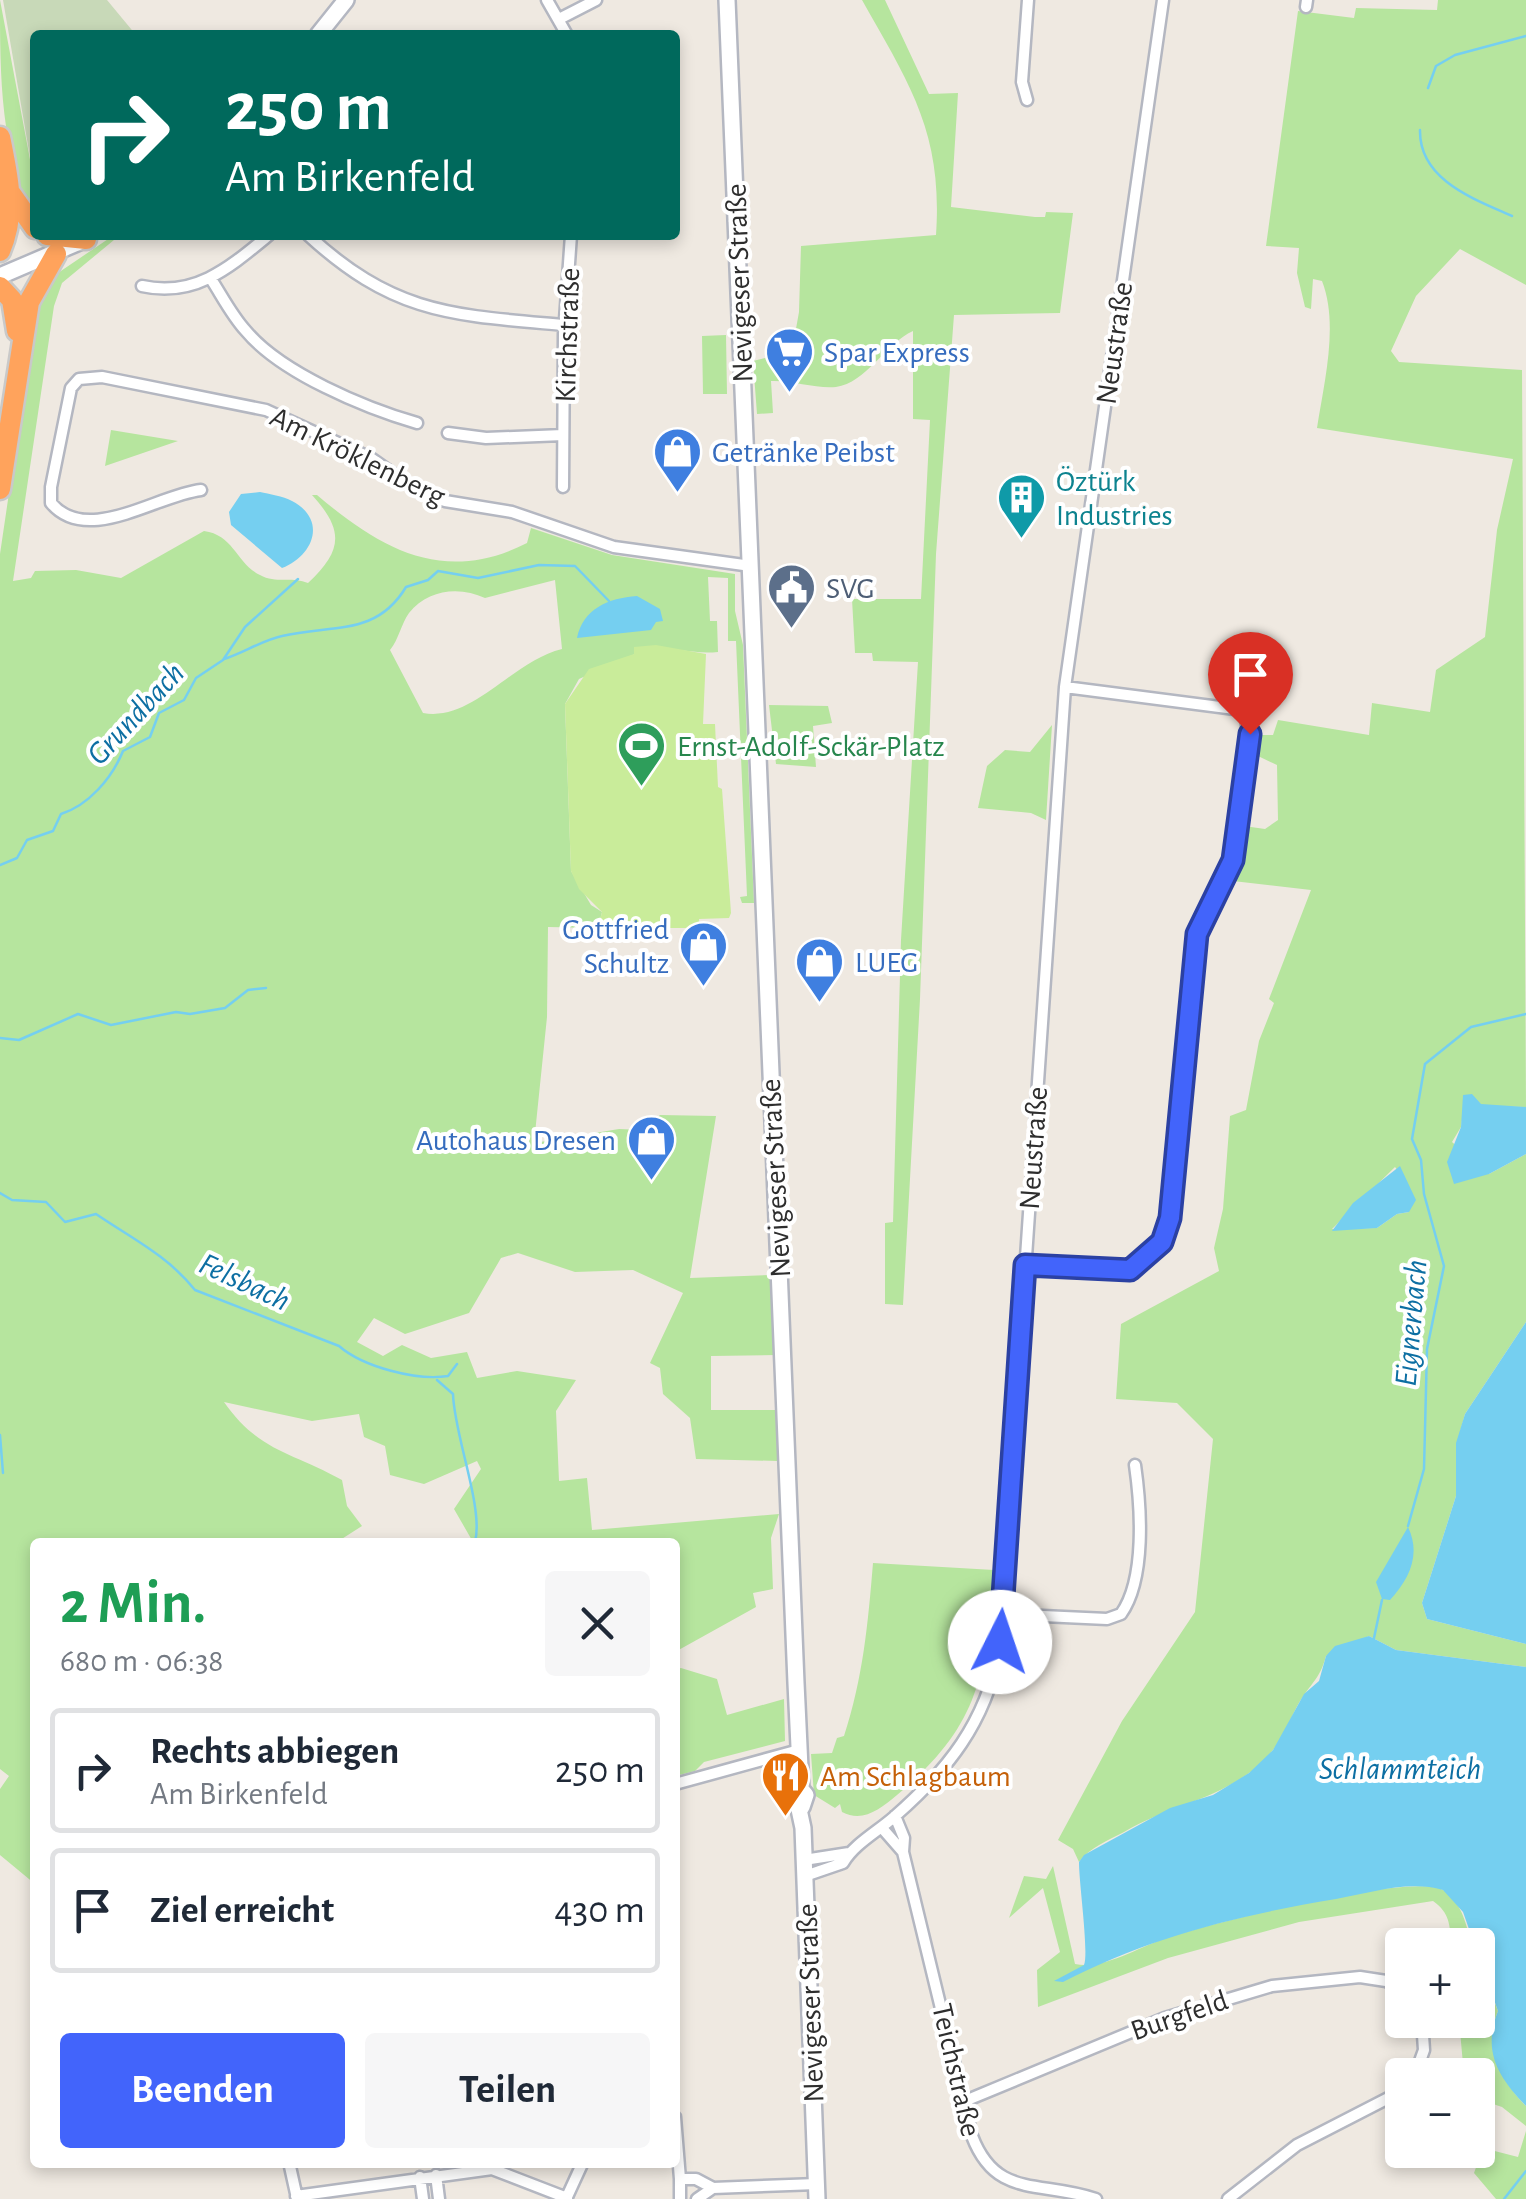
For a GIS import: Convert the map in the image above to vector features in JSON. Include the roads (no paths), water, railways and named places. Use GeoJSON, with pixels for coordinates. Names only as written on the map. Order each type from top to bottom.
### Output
{"type":"FeatureCollection","features":[{"type":"Feature","properties":{"kind":"highway"},"geometry":{"type":"LineString","coordinates":[[0,137],[11,194],[8,228],[0,251]]}},
{"type":"Feature","properties":{"kind":"highway"},"geometry":{"type":"LineString","coordinates":[[11,194],[30,221]]}},
{"type":"Feature","properties":{"kind":"highway"},"geometry":{"type":"LineString","coordinates":[[0,489],[20,348],[35,286],[52,244]]}},
{"type":"Feature","properties":{"kind":"highway"},"geometry":{"type":"LineString","coordinates":[[0,288],[12,300],[20,348]]}},
{"type":"Feature","properties":{"kind":"main road"},"geometry":{"type":"LineString","coordinates":[[322,30],[346,0]]}},
{"type":"Feature","properties":{"kind":"main road","name":"Nevigeser Straße"},"geometry":{"type":"LineString","coordinates":[[728,0],[799,1750],[802,1789],[806,1795],[802,1807],[817,2192]]}},
{"type":"Feature","properties":{"kind":"main road"},"geometry":{"type":"LineString","coordinates":[[0,276],[52,244]]}},
{"type":"Feature","properties":{"kind":"street"},"geometry":{"type":"LineString","coordinates":[[546,0],[565,30]]}},
{"type":"Feature","properties":{"kind":"street"},"geometry":{"type":"LineString","coordinates":[[561,18],[596,0]]}},
{"type":"Feature","properties":{"kind":"street"},"geometry":{"type":"LineString","coordinates":[[1027,100],[1022,82],[1028,0]]}},
{"type":"Feature","properties":{"kind":"street","name":"Neustraße"},"geometry":{"type":"LineString","coordinates":[[805,1868],[849,1852],[882,1828],[954,1757],[976,1725],[994,1675],[1002,1614],[1065,687],[1163,0]]}},
{"type":"Feature","properties":{"kind":"street"},"geometry":{"type":"LineString","coordinates":[[142,286],[168,292],[211,279],[263,240]]}},
{"type":"Feature","properties":{"kind":"street"},"geometry":{"type":"LineString","coordinates":[[314,240],[367,281],[427,310],[564,325]]}},
{"type":"Feature","properties":{"kind":"street","name":"Kirchstraße"},"geometry":{"type":"LineString","coordinates":[[562,487],[564,325],[571,240]]}},
{"type":"Feature","properties":{"kind":"street"},"geometry":{"type":"LineString","coordinates":[[211,279],[247,333],[286,363],[336,392],[417,423]]}},
{"type":"Feature","properties":{"kind":"street","name":"Am Kröklenberg"},"geometry":{"type":"LineString","coordinates":[[201,490],[180,492],[100,520],[68,518],[58,511],[51,503],[51,488],[71,388],[79,378],[102,377],[266,410],[370,458],[419,492],[446,501],[512,512],[614,547],[684,560],[751,566]]}},
{"type":"Feature","properties":{"kind":"street","name":"Kirchstraße"},"geometry":{"type":"LineString","coordinates":[[448,433],[486,438],[563,436]]}},
{"type":"Feature","properties":{"kind":"street"},"geometry":{"type":"LineString","coordinates":[[1025,1265],[1130,1270],[1162,1242],[1170,1218],[1197,934],[1233,860],[1250,734],[1245,713],[1065,687]]}},
{"type":"Feature","properties":{"kind":"street"},"geometry":{"type":"LineString","coordinates":[[1002,1614],[1107,1619],[1121,1614],[1134,1587],[1138,1488],[1135,1465]]}},
{"type":"Feature","properties":{"kind":"street"},"geometry":{"type":"LineString","coordinates":[[680,1783],[799,1750]]}},
{"type":"Feature","properties":{"kind":"street","name":"Teichstraße"},"geometry":{"type":"LineString","coordinates":[[895,1816],[904,1838],[903,1852],[976,2152],[999,2184],[1038,2196],[1096,2199]]}},
{"type":"Feature","properties":{"kind":"street","name":"Teichstraße"},"geometry":{"type":"LineString","coordinates":[[882,1828],[903,1852]]}},
{"type":"Feature","properties":{"kind":"street","name":"Burgfeld"},"geometry":{"type":"LineString","coordinates":[[965,2101],[1165,2018],[1272,1986],[1360,1977],[1385,1981]]}},
{"type":"Feature","properties":{"kind":"street"},"geometry":{"type":"LineString","coordinates":[[1228,2199],[1297,2146],[1385,2100]]}},
{"type":"Feature","properties":{"kind":"street"},"geometry":{"type":"LineString","coordinates":[[290,2168],[297,2197],[492,2168],[566,2198],[579,2168]]}},
{"type":"Feature","properties":{"kind":"street"},"geometry":{"type":"LineString","coordinates":[[427,2168],[439,2199]]}},
{"type":"Feature","properties":{"kind":"street"},"geometry":{"type":"LineString","coordinates":[[679,2168],[680,2199]]}},
{"type":"Feature","properties":{"kind":"street"},"geometry":{"type":"LineString","coordinates":[[423,2199],[428,2176]]}},
{"type":"Feature","properties":{"kind":"street"},"geometry":{"type":"LineString","coordinates":[[680,2179],[696,2179],[714,2188],[817,2192]]}},
{"type":"Feature","properties":{"kind":"street"},"geometry":{"type":"LineString","coordinates":[[697,2199],[714,2188]]}},
{"type":"Feature","properties":{"kind":"water"},"geometry":{"type":"Polygon","coordinates":[[[260,492],[292,501],[303,509],[313,527],[302,555],[282,568],[231,525],[229,512],[241,494],[260,492]]]}},
{"type":"Feature","properties":{"kind":"water"},"geometry":{"type":"Polygon","coordinates":[[[637,596],[660,609],[663,621],[656,622],[651,630],[577,638],[585,619],[598,607],[637,596]]]}},
{"type":"Feature","properties":{"kind":"water"},"geometry":{"type":"Polygon","coordinates":[[[1472,1094],[1481,1104],[1526,1107],[1526,1154],[1489,1174],[1454,1184],[1447,1162],[1461,1127],[1463,1095],[1472,1094]]]}},
{"type":"Feature","properties":{"kind":"water"},"geometry":{"type":"Polygon","coordinates":[[[1400,1166],[1416,1200],[1409,1212],[1397,1214],[1377,1228],[1332,1231],[1353,1203],[1400,1166]]]}},
{"type":"Feature","properties":{"kind":"water"},"geometry":{"type":"Polygon","coordinates":[[[1526,1322],[1526,1644],[1427,1619],[1422,1603],[1456,1496],[1456,1443],[1465,1414],[1526,1322]]]}},
{"type":"Feature","properties":{"kind":"water"},"geometry":{"type":"Polygon","coordinates":[[[1408,1527],[1413,1547],[1411,1565],[1390,1600],[1382,1599],[1376,1582],[1408,1527]]]}},
{"type":"Feature","properties":{"kind":"water","name":"Schlammteich"},"geometry":{"type":"Polygon","coordinates":[[[1369,1636],[1396,1650],[1526,1667],[1526,2106],[1501,2074],[1492,2051],[1498,2011],[1495,1928],[1469,1928],[1463,1912],[1443,1890],[1416,1886],[1390,1889],[1230,1920],[1128,1952],[1063,1982],[1054,1981],[1084,1965],[1079,1862],[1084,1855],[1170,1808],[1213,1795],[1249,1773],[1273,1750],[1304,1694],[1319,1681],[1326,1656],[1335,1646],[1369,1636]]]}},
{"type":"Feature","properties":{"kind":"waterway"},"geometry":{"type":"LineString","coordinates":[[1428,88],[1436,66],[1455,55],[1526,36]]}},
{"type":"Feature","properties":{"kind":"waterway"},"geometry":{"type":"LineString","coordinates":[[1420,130],[1422,147],[1439,175],[1466,195],[1512,216]]}},
{"type":"Feature","properties":{"kind":"waterway"},"geometry":{"type":"LineString","coordinates":[[224,659],[275,638],[367,621],[394,603],[406,587],[428,580],[438,571],[478,578],[539,565],[575,566],[609,601]]}},
{"type":"Feature","properties":{"kind":"waterway","name":"Grundbach"},"geometry":{"type":"LineString","coordinates":[[0,865],[17,858],[27,840],[53,831],[61,814],[98,789],[123,751],[150,737],[159,713],[184,700],[196,678],[223,660],[245,627],[298,579]]}},
{"type":"Feature","properties":{"kind":"waterway"},"geometry":{"type":"LineString","coordinates":[[0,1038],[19,1040],[78,1014],[111,1025],[176,1012],[190,1014],[225,1008],[248,990],[266,988]]}},
{"type":"Feature","properties":{"kind":"waterway","name":"Eignerbach"},"geometry":{"type":"LineString","coordinates":[[1408,1526],[1424,1469],[1427,1349],[1444,1266],[1424,1194],[1421,1160],[1412,1139],[1425,1064],[1471,1027],[1526,1014]]}},
{"type":"Feature","properties":{"kind":"waterway","name":"Felsbach"},"geometry":{"type":"LineString","coordinates":[[0,1193],[12,1200],[46,1202],[65,1222],[96,1214],[161,1257],[195,1290],[339,1346],[376,1366],[435,1377],[448,1376],[457,1364]]}},
{"type":"Feature","properties":{"kind":"waterway","name":"Felsbach"},"geometry":{"type":"LineString","coordinates":[[437,1380],[453,1394],[476,1510],[476,1538]]}},
{"type":"Feature","properties":{"kind":"waterway"},"geometry":{"type":"LineString","coordinates":[[0,1435],[3,1473]]}},
{"type":"Feature","properties":{"kind":"waterway","name":"Eignerbach"},"geometry":{"type":"LineString","coordinates":[[1374,1638],[1382,1600]]}},
{"type":"Feature","properties":{"kind":"waterway"},"geometry":{"type":"LineString","coordinates":[[1504,2199],[1526,2171]]}},
{"type":"Feature","properties":{"kind":"place","name":"Spar Express"},"geometry":{"type":"Point","coordinates":[789,394]}},
{"type":"Feature","properties":{"kind":"place","name":"Getränke Peibst"},"geometry":{"type":"Point","coordinates":[677,494]}},
{"type":"Feature","properties":{"kind":"place","name":"Öztürk Industries"},"geometry":{"type":"Point","coordinates":[1021,540]}},
{"type":"Feature","properties":{"kind":"place","name":"SVG"},"geometry":{"type":"Point","coordinates":[791,630]}},
{"type":"Feature","properties":{"kind":"place","name":"Ernst-Adolf-Sckär-Platz"},"geometry":{"type":"Point","coordinates":[642,788]}},
{"type":"Feature","properties":{"kind":"place","name":"Gottfried Schultz"},"geometry":{"type":"Point","coordinates":[704,988]}},
{"type":"Feature","properties":{"kind":"place","name":"LUEG"},"geometry":{"type":"Point","coordinates":[820,1004]}},
{"type":"Feature","properties":{"kind":"place","name":"Autohaus Dresen"},"geometry":{"type":"Point","coordinates":[651,1182]}},
{"type":"Feature","properties":{"kind":"place","name":"Am Schlagbaum"},"geometry":{"type":"Point","coordinates":[785,1818]}}]}
